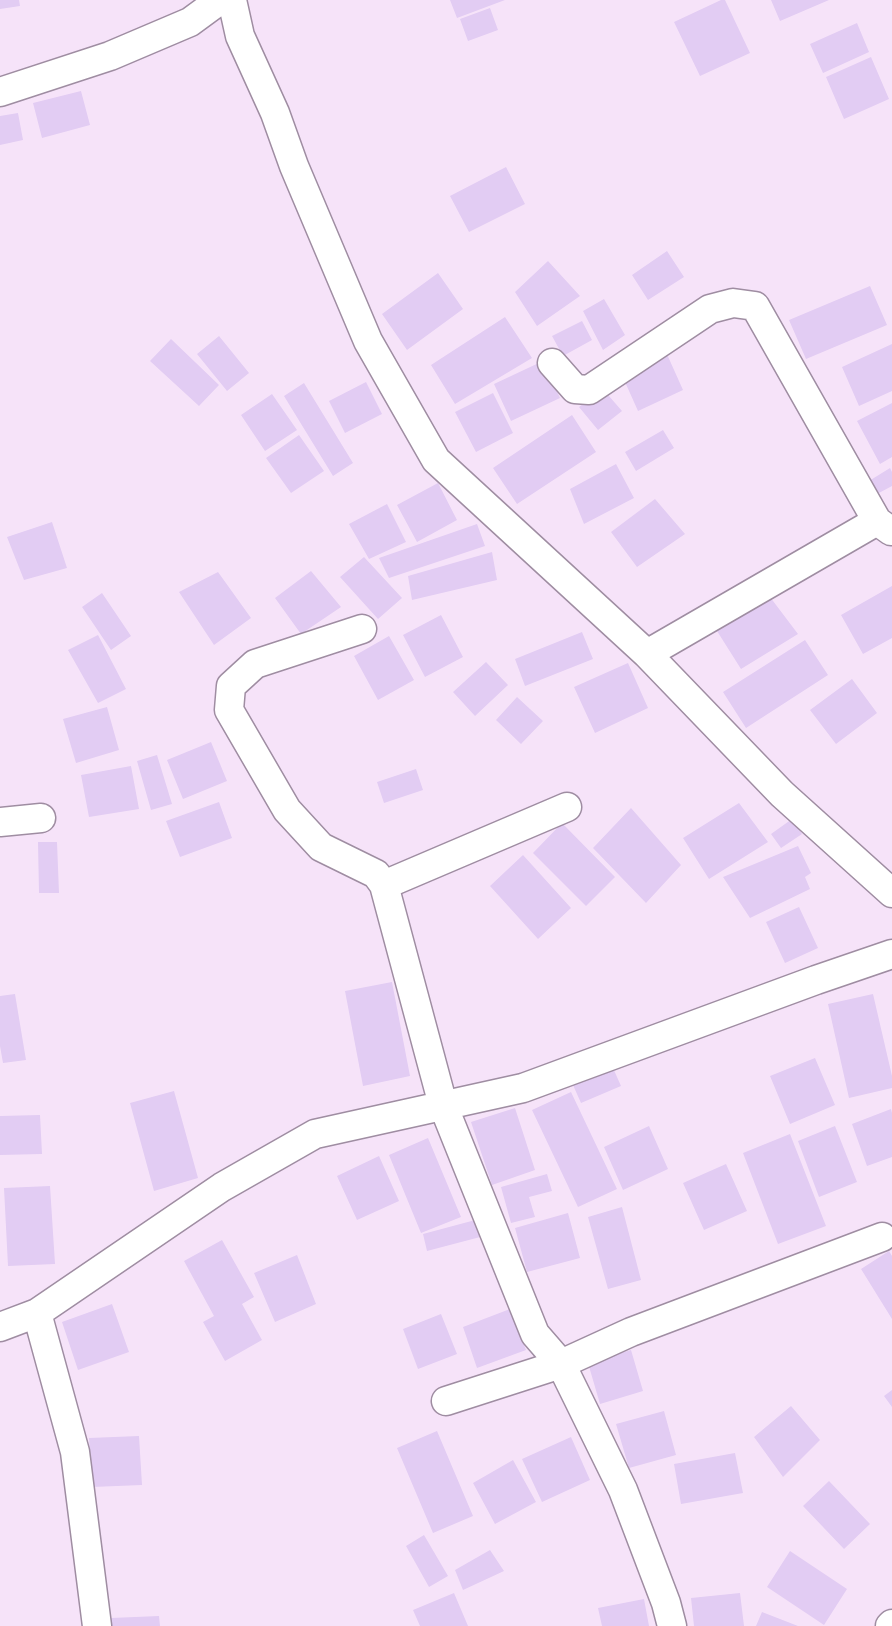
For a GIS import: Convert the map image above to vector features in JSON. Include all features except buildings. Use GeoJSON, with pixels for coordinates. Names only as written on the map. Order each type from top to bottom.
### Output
{"type":"FeatureCollection","features":[{"type":"Feature","properties":{"kind":"street"},"geometry":{"type":"LineString","coordinates":[[0,92],[110,56],[190,22],[220,0]]}},
{"type":"Feature","properties":{"kind":"street"},"geometry":{"type":"LineString","coordinates":[[232,0],[240,36],[275,113],[294,166],[368,341],[435,460],[648,654],[782,794],[892,893]]}},
{"type":"Feature","properties":{"kind":"street"},"geometry":{"type":"LineString","coordinates":[[552,363],[575,389],[589,390],[710,309],[734,303],[755,306],[885,526],[648,654]]}},
{"type":"Feature","properties":{"kind":"street"},"geometry":{"type":"LineString","coordinates":[[362,629],[255,664],[231,686],[229,710],[287,810],[321,847],[376,874],[384,885],[443,1105],[535,1334],[561,1364],[623,1490],[666,1603],[672,1626]]}},
{"type":"Feature","properties":{"kind":"street"},"geometry":{"type":"LineString","coordinates":[[384,885],[567,807]]}},
{"type":"Feature","properties":{"kind":"street"},"geometry":{"type":"LineString","coordinates":[[0,822],[41,818]]}},
{"type":"Feature","properties":{"kind":"street"},"geometry":{"type":"LineString","coordinates":[[0,1327],[38,1313],[222,1187],[315,1134],[523,1088],[892,954]]}},
{"type":"Feature","properties":{"kind":"street"},"geometry":{"type":"LineString","coordinates":[[446,1401],[561,1364],[631,1332],[882,1238]]}},
{"type":"Feature","properties":{"kind":"street"},"geometry":{"type":"LineString","coordinates":[[38,1313],[75,1452],[97,1626]]}}]}
